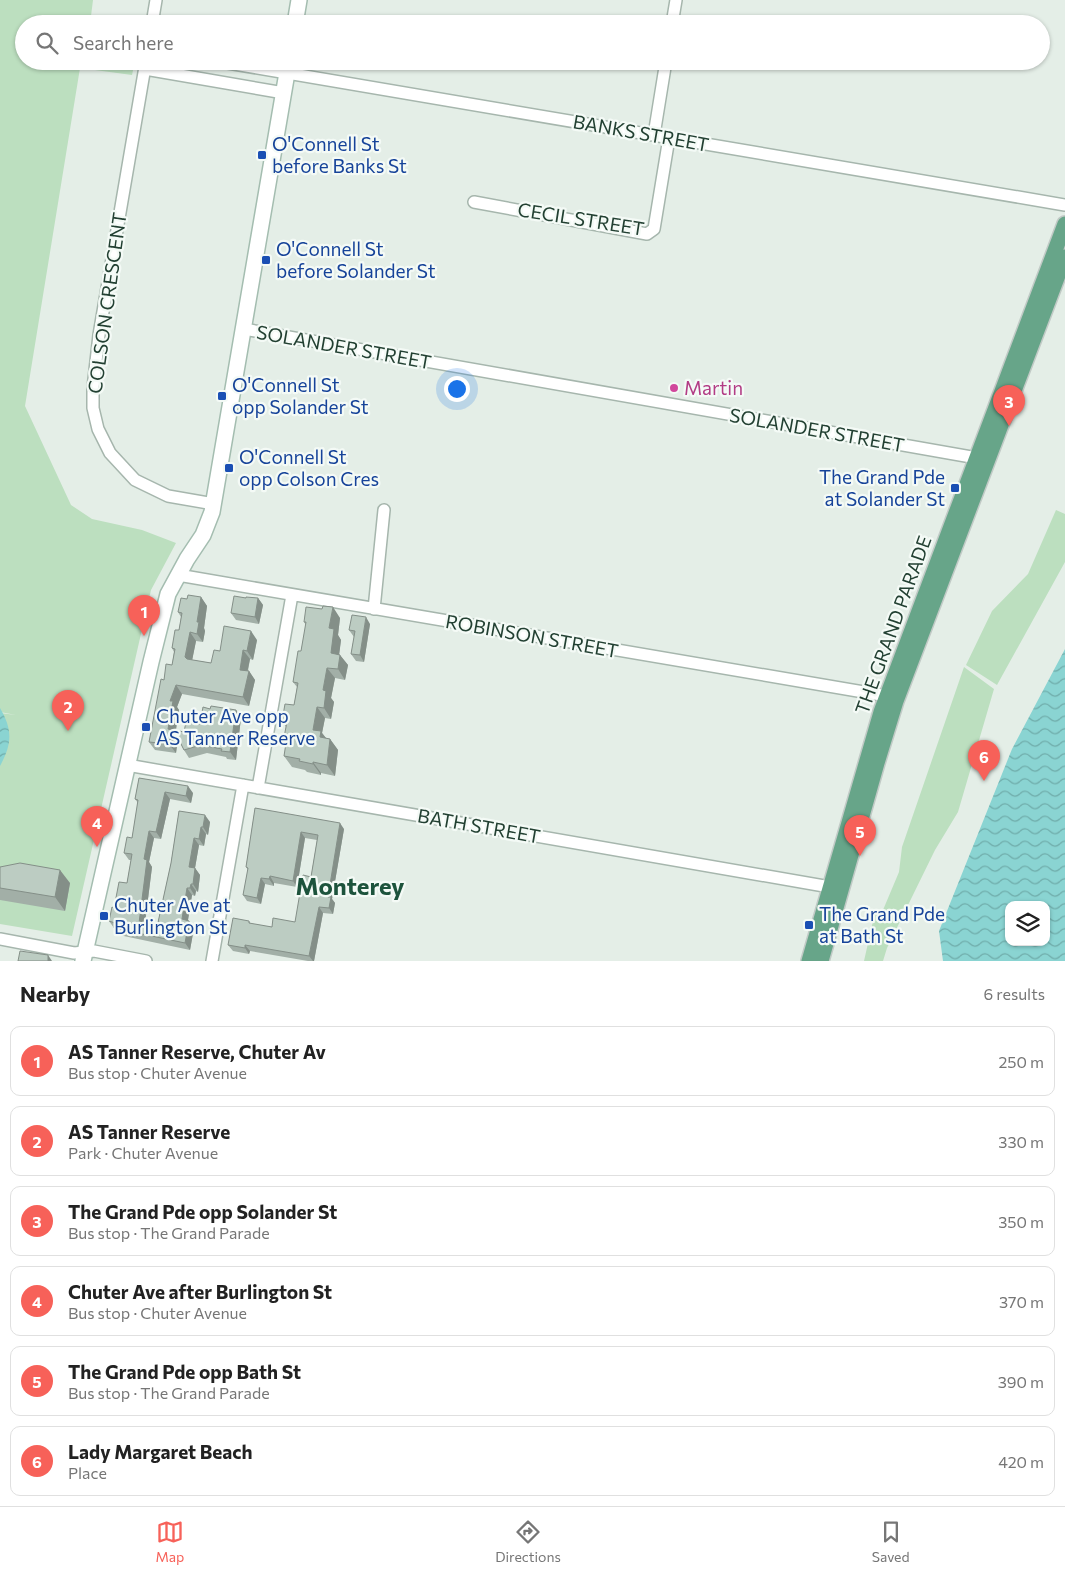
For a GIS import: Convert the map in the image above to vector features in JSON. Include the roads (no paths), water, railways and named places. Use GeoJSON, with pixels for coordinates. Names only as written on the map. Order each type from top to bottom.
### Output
{"type":"FeatureCollection","features":[{"type":"Feature","properties":{"kind":"main road"},"geometry":{"type":"LineString","coordinates":[[297,15],[299,0]]}},
{"type":"Feature","properties":{"kind":"main road"},"geometry":{"type":"LineString","coordinates":[[84,956],[168,594],[210,521],[214,504],[288,70]]}},
{"type":"Feature","properties":{"kind":"main road","name":"THE GRAND PARADE"},"geometry":{"type":"LineString","coordinates":[[809,961],[887,696],[1065,224]]}},
{"type":"Feature","properties":{"kind":"main road","name":"THE GRAND PARADE"},"geometry":{"type":"LineString","coordinates":[[821,961],[896,701],[1065,256]]}},
{"type":"Feature","properties":{"kind":"street"},"geometry":{"type":"LineString","coordinates":[[154,15],[156,0]]}},
{"type":"Feature","properties":{"kind":"street"},"geometry":{"type":"LineString","coordinates":[[674,15],[676,0]]}},
{"type":"Feature","properties":{"kind":"street","name":"COLSON CRESCENT"},"geometry":{"type":"LineString","coordinates":[[144,70],[99,335],[93,388],[93,408],[98,429],[110,453],[135,480],[168,496],[214,504]]}},
{"type":"Feature","properties":{"kind":"street"},"geometry":{"type":"LineString","coordinates":[[170,70],[284,93]]}},
{"type":"Feature","properties":{"kind":"street","name":"BANKS STREET"},"geometry":{"type":"LineString","coordinates":[[304,70],[669,138],[1065,205]]}},
{"type":"Feature","properties":{"kind":"street"},"geometry":{"type":"LineString","coordinates":[[654,135],[665,70]]}},
{"type":"Feature","properties":{"kind":"street","name":"CECIL STREET"},"geometry":{"type":"LineString","coordinates":[[474,202],[647,234],[654,229],[669,138]]}},
{"type":"Feature","properties":{"kind":"street","name":"SOLANDER STREET"},"geometry":{"type":"LineString","coordinates":[[244,329],[977,458]]}},
{"type":"Feature","properties":{"kind":"street"},"geometry":{"type":"LineString","coordinates":[[374,609],[384,510]]}},
{"type":"Feature","properties":{"kind":"street","name":"ROBINSON STREET"},"geometry":{"type":"LineString","coordinates":[[178,575],[887,696]]}},
{"type":"Feature","properties":{"kind":"street"},"geometry":{"type":"LineString","coordinates":[[258,788],[292,595]]}},
{"type":"Feature","properties":{"kind":"street","name":"BATH STREET"},"geometry":{"type":"LineString","coordinates":[[128,765],[830,887]]}},
{"type":"Feature","properties":{"kind":"street"},"geometry":{"type":"LineString","coordinates":[[212,961],[244,786]]}},
{"type":"Feature","properties":{"kind":"street"},"geometry":{"type":"LineString","coordinates":[[0,939],[84,956],[94,951],[146,961]]}},
{"type":"Feature","properties":{"kind":"water"},"geometry":{"type":"Polygon","coordinates":[[[1065,649],[1065,961],[943,961],[939,931],[1012,749],[1065,649]]]}},
{"type":"Feature","properties":{"kind":"water"},"geometry":{"type":"Polygon","coordinates":[[[0,708],[9,730],[9,744],[0,766],[0,708]]]}},
{"type":"Feature","properties":{"kind":"place","name":"O'Connell St before Banks St"},"geometry":{"type":"Point","coordinates":[262,155]}},
{"type":"Feature","properties":{"kind":"place","name":"O'Connell St before Solander St"},"geometry":{"type":"Point","coordinates":[266,260]}},
{"type":"Feature","properties":{"kind":"place","name":"Martin"},"geometry":{"type":"Point","coordinates":[674,388]}},
{"type":"Feature","properties":{"kind":"place","name":"O'Connell St opp Solander St"},"geometry":{"type":"Point","coordinates":[222,396]}},
{"type":"Feature","properties":{"kind":"place","name":"The Grand Pde opp Solander St"},"geometry":{"type":"Point","coordinates":[1009,426]}},
{"type":"Feature","properties":{"kind":"place","name":"O'Connell St opp Colson Cres"},"geometry":{"type":"Point","coordinates":[229,468]}},
{"type":"Feature","properties":{"kind":"place","name":"The Grand Pde at Solander St"},"geometry":{"type":"Point","coordinates":[955,488]}},
{"type":"Feature","properties":{"kind":"place","name":"AS Tanner Reserve, Chuter Av"},"geometry":{"type":"Point","coordinates":[144,636]}},
{"type":"Feature","properties":{"kind":"place","name":"Chuter Ave opp AS Tanner Reserve"},"geometry":{"type":"Point","coordinates":[146,727]}},
{"type":"Feature","properties":{"kind":"place","name":"AS Tanner Reserve"},"geometry":{"type":"Point","coordinates":[68,731]}},
{"type":"Feature","properties":{"kind":"place","name":"Lady Margaret Beach"},"geometry":{"type":"Point","coordinates":[984,781]}},
{"type":"Feature","properties":{"kind":"place","name":"Chuter Ave after Burlington St"},"geometry":{"type":"Point","coordinates":[97,847]}},
{"type":"Feature","properties":{"kind":"place","name":"The Grand Pde opp Bath St"},"geometry":{"type":"Point","coordinates":[860,856]}},
{"type":"Feature","properties":{"kind":"place","name":"Chuter Ave at Burlington St"},"geometry":{"type":"Point","coordinates":[104,916]}},
{"type":"Feature","properties":{"kind":"place","name":"The Grand Pde at Bath St"},"geometry":{"type":"Point","coordinates":[809,925]}},
{"type":"Feature","properties":{"kind":"district","name":"Monterey"},"geometry":{"type":"Point","coordinates":[350,887]}}]}
